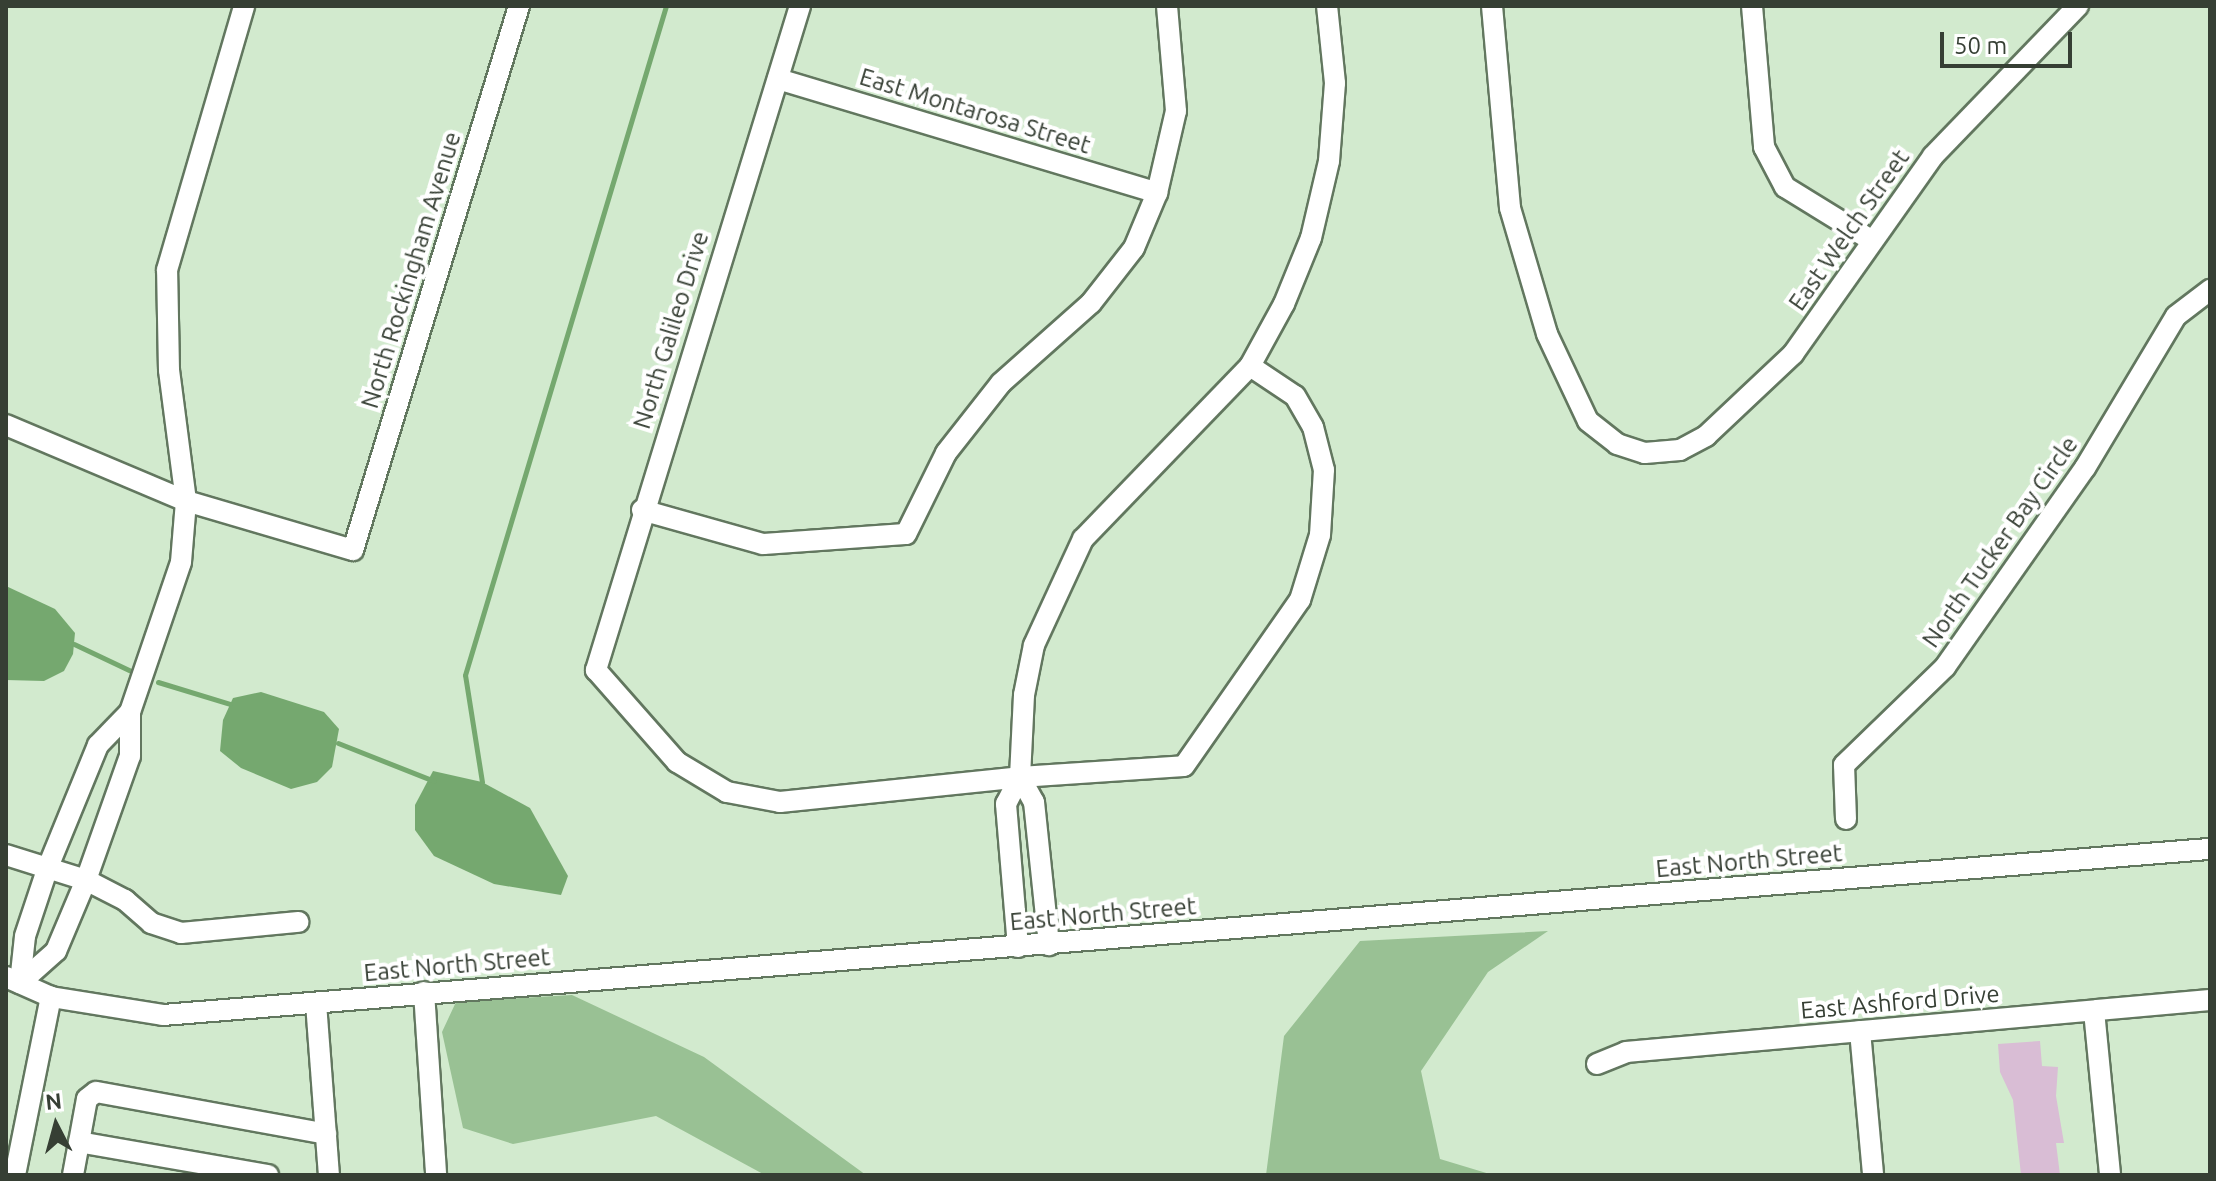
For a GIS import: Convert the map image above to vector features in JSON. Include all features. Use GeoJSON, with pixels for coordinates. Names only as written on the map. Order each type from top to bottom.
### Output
{"type":"FeatureCollection","features":[{"type":"Feature","properties":{"kind":"street"},"geometry":{"type":"LineString","coordinates":[[13,980],[56,951],[86,880],[130,756],[130,712],[174,592],[186,501],[169,370],[167,270],[244,6]]}},
{"type":"Feature","properties":{"kind":"street","name":"North Rockingham Avenue"},"geometry":{"type":"LineString","coordinates":[[186,501],[353,550],[519,6]]}},
{"type":"Feature","properties":{"kind":"street","name":"North Galileo Drive"},"geometry":{"type":"LineString","coordinates":[[800,6],[642,510],[596,670],[677,762],[727,792],[780,802],[831,801],[1020,777]]}},
{"type":"Feature","properties":{"kind":"street"},"geometry":{"type":"LineString","coordinates":[[642,510],[763,544],[906,534],[946,453],[1001,383],[1091,303],[1134,248],[1157,193],[1176,111],[1167,6]]}},
{"type":"Feature","properties":{"kind":"street"},"geometry":{"type":"LineString","coordinates":[[1018,947],[1006,804],[1020,777],[1024,695],[1034,645],[1083,539],[1250,366],[1284,304],[1311,238],[1329,161],[1335,83],[1327,6]]}},
{"type":"Feature","properties":{"kind":"street","name":"East Welch Street"},"geometry":{"type":"LineString","coordinates":[[1492,6],[1510,208],[1547,334],[1588,421],[1617,444],[1645,453],[1680,450],[1727,419],[1793,354],[1933,156],[2074,7]]}},
{"type":"Feature","properties":{"kind":"street"},"geometry":{"type":"LineString","coordinates":[[1752,6],[1764,147],[1785,187],[1871,240]]}},
{"type":"Feature","properties":{"kind":"street","name":"East Montarosa Street"},"geometry":{"type":"LineString","coordinates":[[778,79],[1157,193]]}},
{"type":"Feature","properties":{"kind":"street","name":"North Tucker Bay Circle"},"geometry":{"type":"LineString","coordinates":[[1846,819],[1844,765],[1963,644],[2085,468],[2176,316],[2210,290]]}},
{"type":"Feature","properties":{"kind":"street"},"geometry":{"type":"LineString","coordinates":[[1020,777],[1184,766],[1300,600],[1320,535],[1324,470],[1313,427],[1295,396],[1250,366]]}},
{"type":"Feature","properties":{"kind":"street"},"geometry":{"type":"LineString","coordinates":[[6,425],[186,501]]}},
{"type":"Feature","properties":{"kind":"street"},"geometry":{"type":"LineString","coordinates":[[13,980],[48,867],[98,745],[130,712]]}},
{"type":"Feature","properties":{"kind":"street"},"geometry":{"type":"LineString","coordinates":[[1020,777],[1034,802],[1049,945]]}},
{"type":"Feature","properties":{"kind":"street","name":"East North Street"},"geometry":{"type":"LineString","coordinates":[[13,980],[51,997],[163,1015],[2210,849]]}},
{"type":"Feature","properties":{"kind":"street"},"geometry":{"type":"LineString","coordinates":[[6,855],[86,880],[125,900],[151,923],[181,933],[298,922]]}},
{"type":"Feature","properties":{"kind":"street"},"geometry":{"type":"LineString","coordinates":[[424,992],[436,1175]]}},
{"type":"Feature","properties":{"kind":"street"},"geometry":{"type":"LineString","coordinates":[[15,1175],[51,997]]}},
{"type":"Feature","properties":{"kind":"street","name":"East Ashford Drive"},"geometry":{"type":"LineString","coordinates":[[1597,1064],[1626,1052],[2210,1000]]}},
{"type":"Feature","properties":{"kind":"street"},"geometry":{"type":"LineString","coordinates":[[316,1003],[329,1175]]}},
{"type":"Feature","properties":{"kind":"street"},"geometry":{"type":"LineString","coordinates":[[2094,1011],[2110,1175]]}},
{"type":"Feature","properties":{"kind":"street"},"geometry":{"type":"LineString","coordinates":[[1860,1031],[1873,1175]]}},
{"type":"Feature","properties":{"kind":"street"},"geometry":{"type":"LineString","coordinates":[[73,1175],[87,1099],[96,1092],[326,1134]]}},
{"type":"Feature","properties":{"kind":"street"},"geometry":{"type":"LineString","coordinates":[[79,1142],[268,1175]]}},
{"type":"Feature","properties":{"kind":"shaded area"},"geometry":{"type":"Polygon","coordinates":[[[6,586],[55,609],[75,633],[73,654],[64,671],[44,681],[6,680],[6,586]]]}},
{"type":"Feature","properties":{"kind":"shaded area"},"geometry":{"type":"Polygon","coordinates":[[[261,692],[324,712],[339,729],[332,767],[317,782],[291,789],[241,768],[220,751],[223,720],[233,698],[261,692]]]}},
{"type":"Feature","properties":{"kind":"shaded area"},"geometry":{"type":"Polygon","coordinates":[[[433,771],[482,782],[530,808],[568,876],[561,895],[494,884],[434,856],[415,830],[415,805],[433,771]]]}},
{"type":"Feature","properties":{"kind":"shaded area"},"geometry":{"type":"Polygon","coordinates":[[[1548,931],[1488,972],[1421,1071],[1440,1159],[1493,1175],[1266,1175],[1284,1036],[1360,941],[1548,931]]]}},
{"type":"Feature","properties":{"kind":"shaded area"},"geometry":{"type":"Polygon","coordinates":[[[572,995],[704,1057],[866,1175],[765,1175],[656,1116],[513,1144],[463,1128],[442,1032],[456,1002],[572,995]]]}},
{"type":"Feature","properties":{"kind":"building"},"geometry":{"type":"Polygon","coordinates":[[[2040,1041],[2042,1066],[2058,1067],[2056,1096],[2064,1143],[2056,1143],[2060,1175],[2021,1175],[2013,1100],[2000,1072],[1998,1044],[2040,1041]]]}},
{"type":"Feature","properties":{"kind":"waterway"},"geometry":{"type":"LineString","coordinates":[[482,782],[465,675],[666,6]]}},
{"type":"Feature","properties":{"kind":"waterway"},"geometry":{"type":"LineString","coordinates":[[74,644],[131,671]]}},
{"type":"Feature","properties":{"kind":"waterway"},"geometry":{"type":"LineString","coordinates":[[158,682],[230,704]]}},
{"type":"Feature","properties":{"kind":"waterway"},"geometry":{"type":"LineString","coordinates":[[338,743],[434,781]]}}]}
